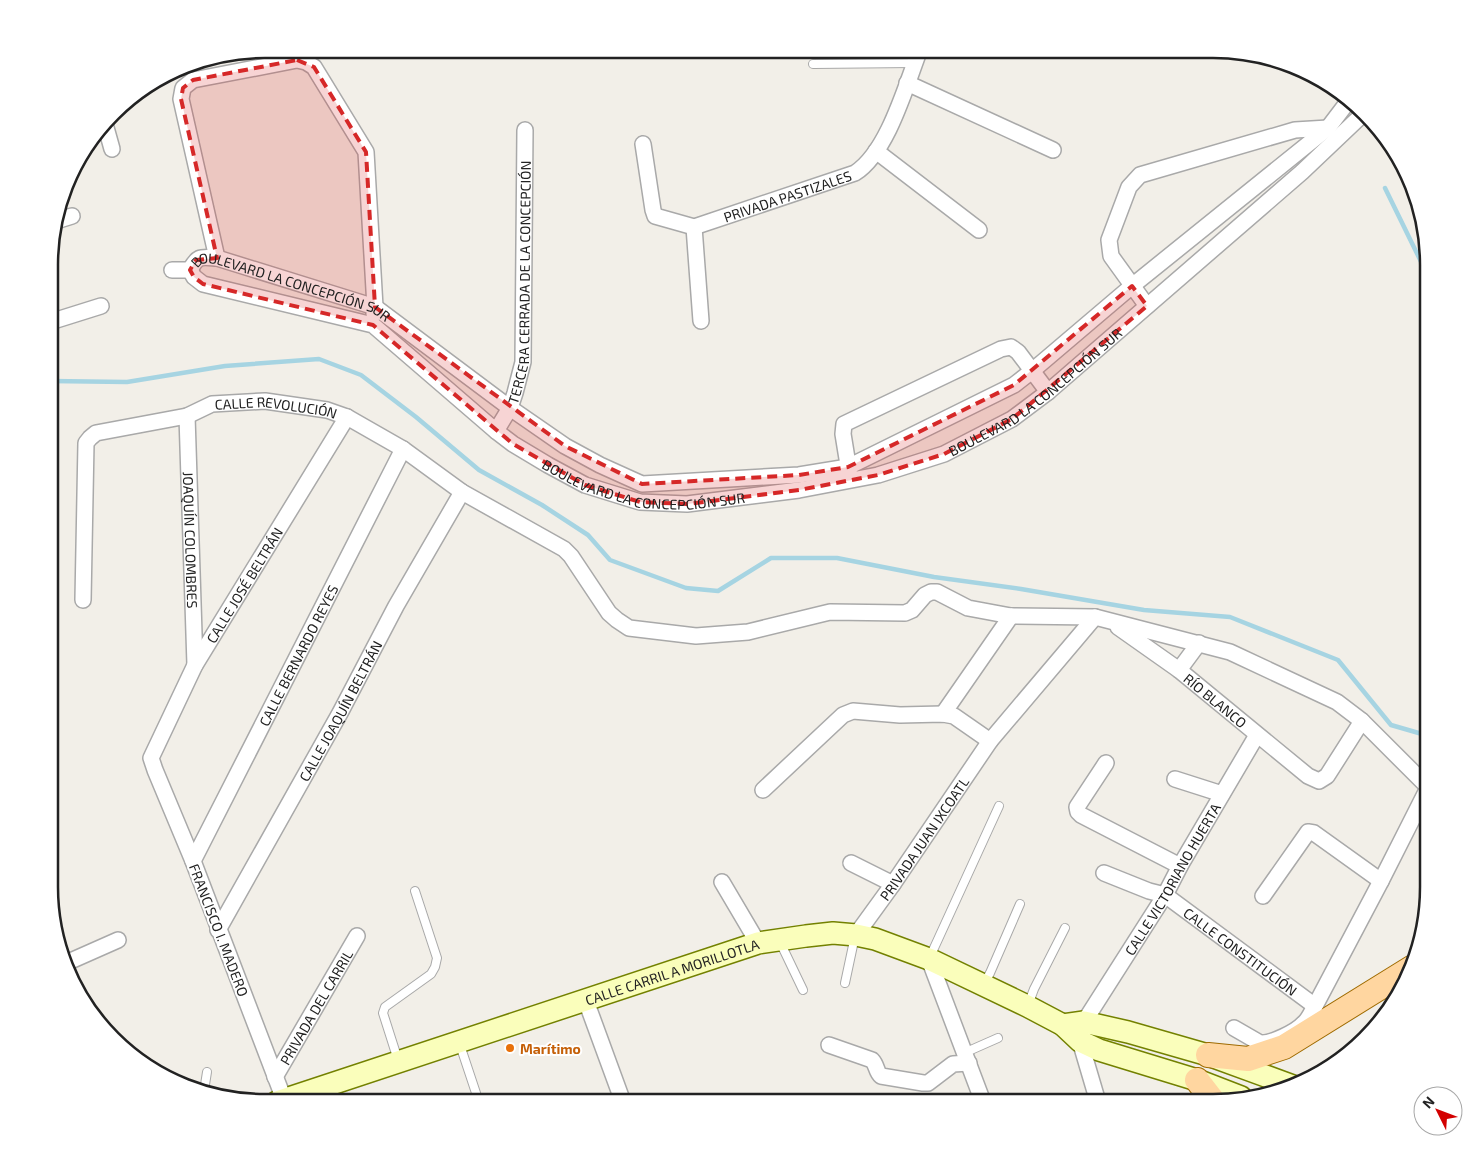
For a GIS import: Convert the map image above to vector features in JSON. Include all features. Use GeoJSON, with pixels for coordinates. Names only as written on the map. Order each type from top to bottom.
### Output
{"type":"FeatureCollection","features":[{"type":"Feature","properties":{"kind":"main road"},"geometry":{"type":"LineString","coordinates":[[1208,1056],[1248,1058],[1284,1047],[1401,975]]}},
{"type":"Feature","properties":{"kind":"main road"},"geometry":{"type":"LineString","coordinates":[[1197,1080],[1208,1094]]}},
{"type":"Feature","properties":{"kind":"street","name":"PRIVADA PASTIZALES"},"geometry":{"type":"LineString","coordinates":[[694,227],[855,173],[861,169],[889,131],[916,58]]}},
{"type":"Feature","properties":{"kind":"street"},"geometry":{"type":"LineString","coordinates":[[217,258],[181,99],[183,88],[193,80],[297,60],[306,62],[314,67],[366,152],[375,307],[373,326]]}},
{"type":"Feature","properties":{"kind":"street"},"geometry":{"type":"LineString","coordinates":[[907,83],[1053,150]]}},
{"type":"Feature","properties":{"kind":"street","name":"BOULEVARD LA CONCEPCIÓN SUR"},"geometry":{"type":"LineString","coordinates":[[1345,105],[1328,128],[1132,286],[1014,385],[850,474],[799,490],[687,504],[640,502],[586,484],[548,465],[496,431],[373,326],[203,284],[194,277],[190,270],[200,257],[217,258],[375,307],[510,408],[565,446],[600,465],[642,484],[799,474],[850,474],[878,475],[944,454],[1012,419],[1048,392],[1302,172],[1359,117]]}},
{"type":"Feature","properties":{"kind":"street"},"geometry":{"type":"LineString","coordinates":[[1147,306],[1110,256],[1109,240],[1128,187],[1140,175],[1294,130],[1328,128]]}},
{"type":"Feature","properties":{"kind":"street","name":"TERCERA CERRADA DE LA CONCEPCIÓN"},"geometry":{"type":"LineString","coordinates":[[496,431],[510,408],[523,362],[525,130]]}},
{"type":"Feature","properties":{"kind":"street"},"geometry":{"type":"LineString","coordinates":[[107,131],[112,149]]}},
{"type":"Feature","properties":{"kind":"street"},"geometry":{"type":"LineString","coordinates":[[643,144],[655,216],[694,227],[701,321]]}},
{"type":"Feature","properties":{"kind":"street"},"geometry":{"type":"LineString","coordinates":[[876,151],[980,230]]}},
{"type":"Feature","properties":{"kind":"street"},"geometry":{"type":"LineString","coordinates":[[63,219],[72,216]]}},
{"type":"Feature","properties":{"kind":"street"},"geometry":{"type":"LineString","coordinates":[[172,270],[190,270]]}},
{"type":"Feature","properties":{"kind":"street"},"geometry":{"type":"LineString","coordinates":[[58,319],[101,306]]}},
{"type":"Feature","properties":{"kind":"street"},"geometry":{"type":"LineString","coordinates":[[850,474],[842,434],[844,424],[1001,349],[1010,347],[1018,352],[1048,392]]}},
{"type":"Feature","properties":{"kind":"street","name":"CALLE REVOLUCIÓN"},"geometry":{"type":"LineString","coordinates":[[83,600],[86,444],[90,438],[96,433],[187,416],[212,404],[265,401],[327,410],[347,417],[403,449],[462,492],[564,549],[571,556],[610,613],[629,628],[696,636],[748,632],[830,612],[906,613],[912,610],[925,595],[931,592],[937,592],[968,608],[1012,616]]}},
{"type":"Feature","properties":{"kind":"street","name":"JOAQUÍN COLOMBRES"},"geometry":{"type":"LineString","coordinates":[[187,416],[195,664]]}},
{"type":"Feature","properties":{"kind":"street","name":"CALLE JOSÉ BELTRÁN"},"geometry":{"type":"LineString","coordinates":[[151,758],[195,664],[347,417]]}},
{"type":"Feature","properties":{"kind":"street","name":"CALLE BERNARDO REYES"},"geometry":{"type":"LineString","coordinates":[[193,861],[403,449]]}},
{"type":"Feature","properties":{"kind":"street","name":"CALLE JOAQUÍN BELTRÁN"},"geometry":{"type":"LineString","coordinates":[[218,930],[340,713],[396,606],[462,492]]}},
{"type":"Feature","properties":{"kind":"street"},"geometry":{"type":"LineString","coordinates":[[943,714],[1012,616],[1095,617],[1230,652],[1337,702],[1362,721],[1420,780]]}},
{"type":"Feature","properties":{"kind":"street","name":"PRIVADA JUAN IXCOATL"},"geometry":{"type":"LineString","coordinates":[[856,935],[990,741],[1095,617]]}},
{"type":"Feature","properties":{"kind":"street","name":"RÍO BLANCO"},"geometry":{"type":"LineString","coordinates":[[1112,622],[1179,670],[1308,776],[1319,781],[1327,776],[1362,721]]}},
{"type":"Feature","properties":{"kind":"street"},"geometry":{"type":"LineString","coordinates":[[1179,670],[1198,643]]}},
{"type":"Feature","properties":{"kind":"street"},"geometry":{"type":"LineString","coordinates":[[763,790],[843,715],[853,711],[900,715],[943,714],[954,716],[990,741]]}},
{"type":"Feature","properties":{"kind":"street","name":"CALLE VICTORIANO HUERTA"},"geometry":{"type":"LineString","coordinates":[[1088,1038],[1180,866],[1257,734]]}},
{"type":"Feature","properties":{"kind":"street","name":"FRANCISCO I. MADERO"},"geometry":{"type":"LineString","coordinates":[[151,758],[154,770],[193,861],[280,1094]]}},
{"type":"Feature","properties":{"kind":"street"},"geometry":{"type":"LineString","coordinates":[[1106,763],[1077,807],[1078,812],[1180,866]]}},
{"type":"Feature","properties":{"kind":"street"},"geometry":{"type":"LineString","coordinates":[[1176,779],[1222,794]]}},
{"type":"Feature","properties":{"kind":"street"},"geometry":{"type":"LineString","coordinates":[[1234,1028],[1264,1044],[1284,1036],[1304,1024],[1420,804]]}},
{"type":"Feature","properties":{"kind":"street"},"geometry":{"type":"LineString","coordinates":[[1263,896],[1308,832],[1314,833],[1381,881]]}},
{"type":"Feature","properties":{"kind":"street"},"geometry":{"type":"LineString","coordinates":[[850,862],[893,884]]}},
{"type":"Feature","properties":{"kind":"street"},"geometry":{"type":"LineString","coordinates":[[1104,873],[1149,891],[1166,895]]}},
{"type":"Feature","properties":{"kind":"street"},"geometry":{"type":"LineString","coordinates":[[722,882],[768,942]]}},
{"type":"Feature","properties":{"kind":"street","name":"CALLE CONSTITUCIÓN"},"geometry":{"type":"LineString","coordinates":[[1166,895],[1315,1006]]}},
{"type":"Feature","properties":{"kind":"street","name":"CALLE CARRIL A MORILLOTLA"},"geometry":{"type":"LineString","coordinates":[[303,1094],[768,942],[833,933],[874,939],[929,959],[1027,1006],[1088,1038],[1108,1027],[1208,1056],[1282,1082]]}},
{"type":"Feature","properties":{"kind":"street","name":"PRIVADA DEL CARRIL"},"geometry":{"type":"LineString","coordinates":[[275,1077],[357,936]]}},
{"type":"Feature","properties":{"kind":"street"},"geometry":{"type":"LineString","coordinates":[[71,961],[118,940]]}},
{"type":"Feature","properties":{"kind":"street"},"geometry":{"type":"LineString","coordinates":[[929,959],[981,1094]]}},
{"type":"Feature","properties":{"kind":"street"},"geometry":{"type":"LineString","coordinates":[[586,1001],[620,1094]]}},
{"type":"Feature","properties":{"kind":"street"},"geometry":{"type":"LineString","coordinates":[[1097,1094],[1088,1038],[1230,1093]]}},
{"type":"Feature","properties":{"kind":"street"},"geometry":{"type":"LineString","coordinates":[[829,1045],[872,1060],[876,1064],[878,1073],[881,1076],[923,1083],[928,1082],[953,1064],[966,1058]]}},
{"type":"Feature","properties":{"kind":"lane"},"geometry":{"type":"LineString","coordinates":[[813,64],[914,63]]}},
{"type":"Feature","properties":{"kind":"lane"},"geometry":{"type":"LineString","coordinates":[[929,959],[999,806]]}},
{"type":"Feature","properties":{"kind":"lane"},"geometry":{"type":"LineString","coordinates":[[399,1062],[383,1010],[431,974],[437,958],[415,891]]}},
{"type":"Feature","properties":{"kind":"lane"},"geometry":{"type":"LineString","coordinates":[[983,986],[1020,904]]}},
{"type":"Feature","properties":{"kind":"lane"},"geometry":{"type":"LineString","coordinates":[[1027,1006],[1065,928]]}},
{"type":"Feature","properties":{"kind":"lane"},"geometry":{"type":"LineString","coordinates":[[846,983],[856,935]]}},
{"type":"Feature","properties":{"kind":"lane"},"geometry":{"type":"LineString","coordinates":[[768,942],[803,990]]}},
{"type":"Feature","properties":{"kind":"lane"},"geometry":{"type":"LineString","coordinates":[[966,1058],[998,1038]]}},
{"type":"Feature","properties":{"kind":"lane"},"geometry":{"type":"LineString","coordinates":[[459,1042],[476,1094]]}},
{"type":"Feature","properties":{"kind":"lane"},"geometry":{"type":"LineString","coordinates":[[205,1085],[207,1072]]}},
{"type":"Feature","properties":{"kind":"highlighted area"},"geometry":{"type":"Polygon","coordinates":[[[297,60],[314,67],[366,152],[375,307],[565,446],[642,484],[799,475],[848,467],[1014,385],[1132,286],[1147,306],[1012,419],[944,454],[878,475],[799,490],[687,504],[640,502],[585,485],[513,444],[373,325],[203,284],[194,277],[190,270],[196,260],[217,258],[181,99],[183,88],[193,80],[297,60]]]}},
{"type":"Feature","properties":{"kind":"waterway"},"geometry":{"type":"LineString","coordinates":[[1385,188],[1420,260]]}},
{"type":"Feature","properties":{"kind":"waterway"},"geometry":{"type":"LineString","coordinates":[[58,381],[127,382],[225,366],[319,359],[361,375],[416,417],[479,470],[542,505],[588,535],[610,560],[686,588],[718,591],[771,558],[837,558],[934,577],[1021,589],[1144,610],[1230,617],[1338,660],[1391,725],[1420,733]]}},
{"type":"Feature","properties":{"kind":"place","name":"Marítimo"},"geometry":{"type":"Point","coordinates":[510,1048]}}]}
